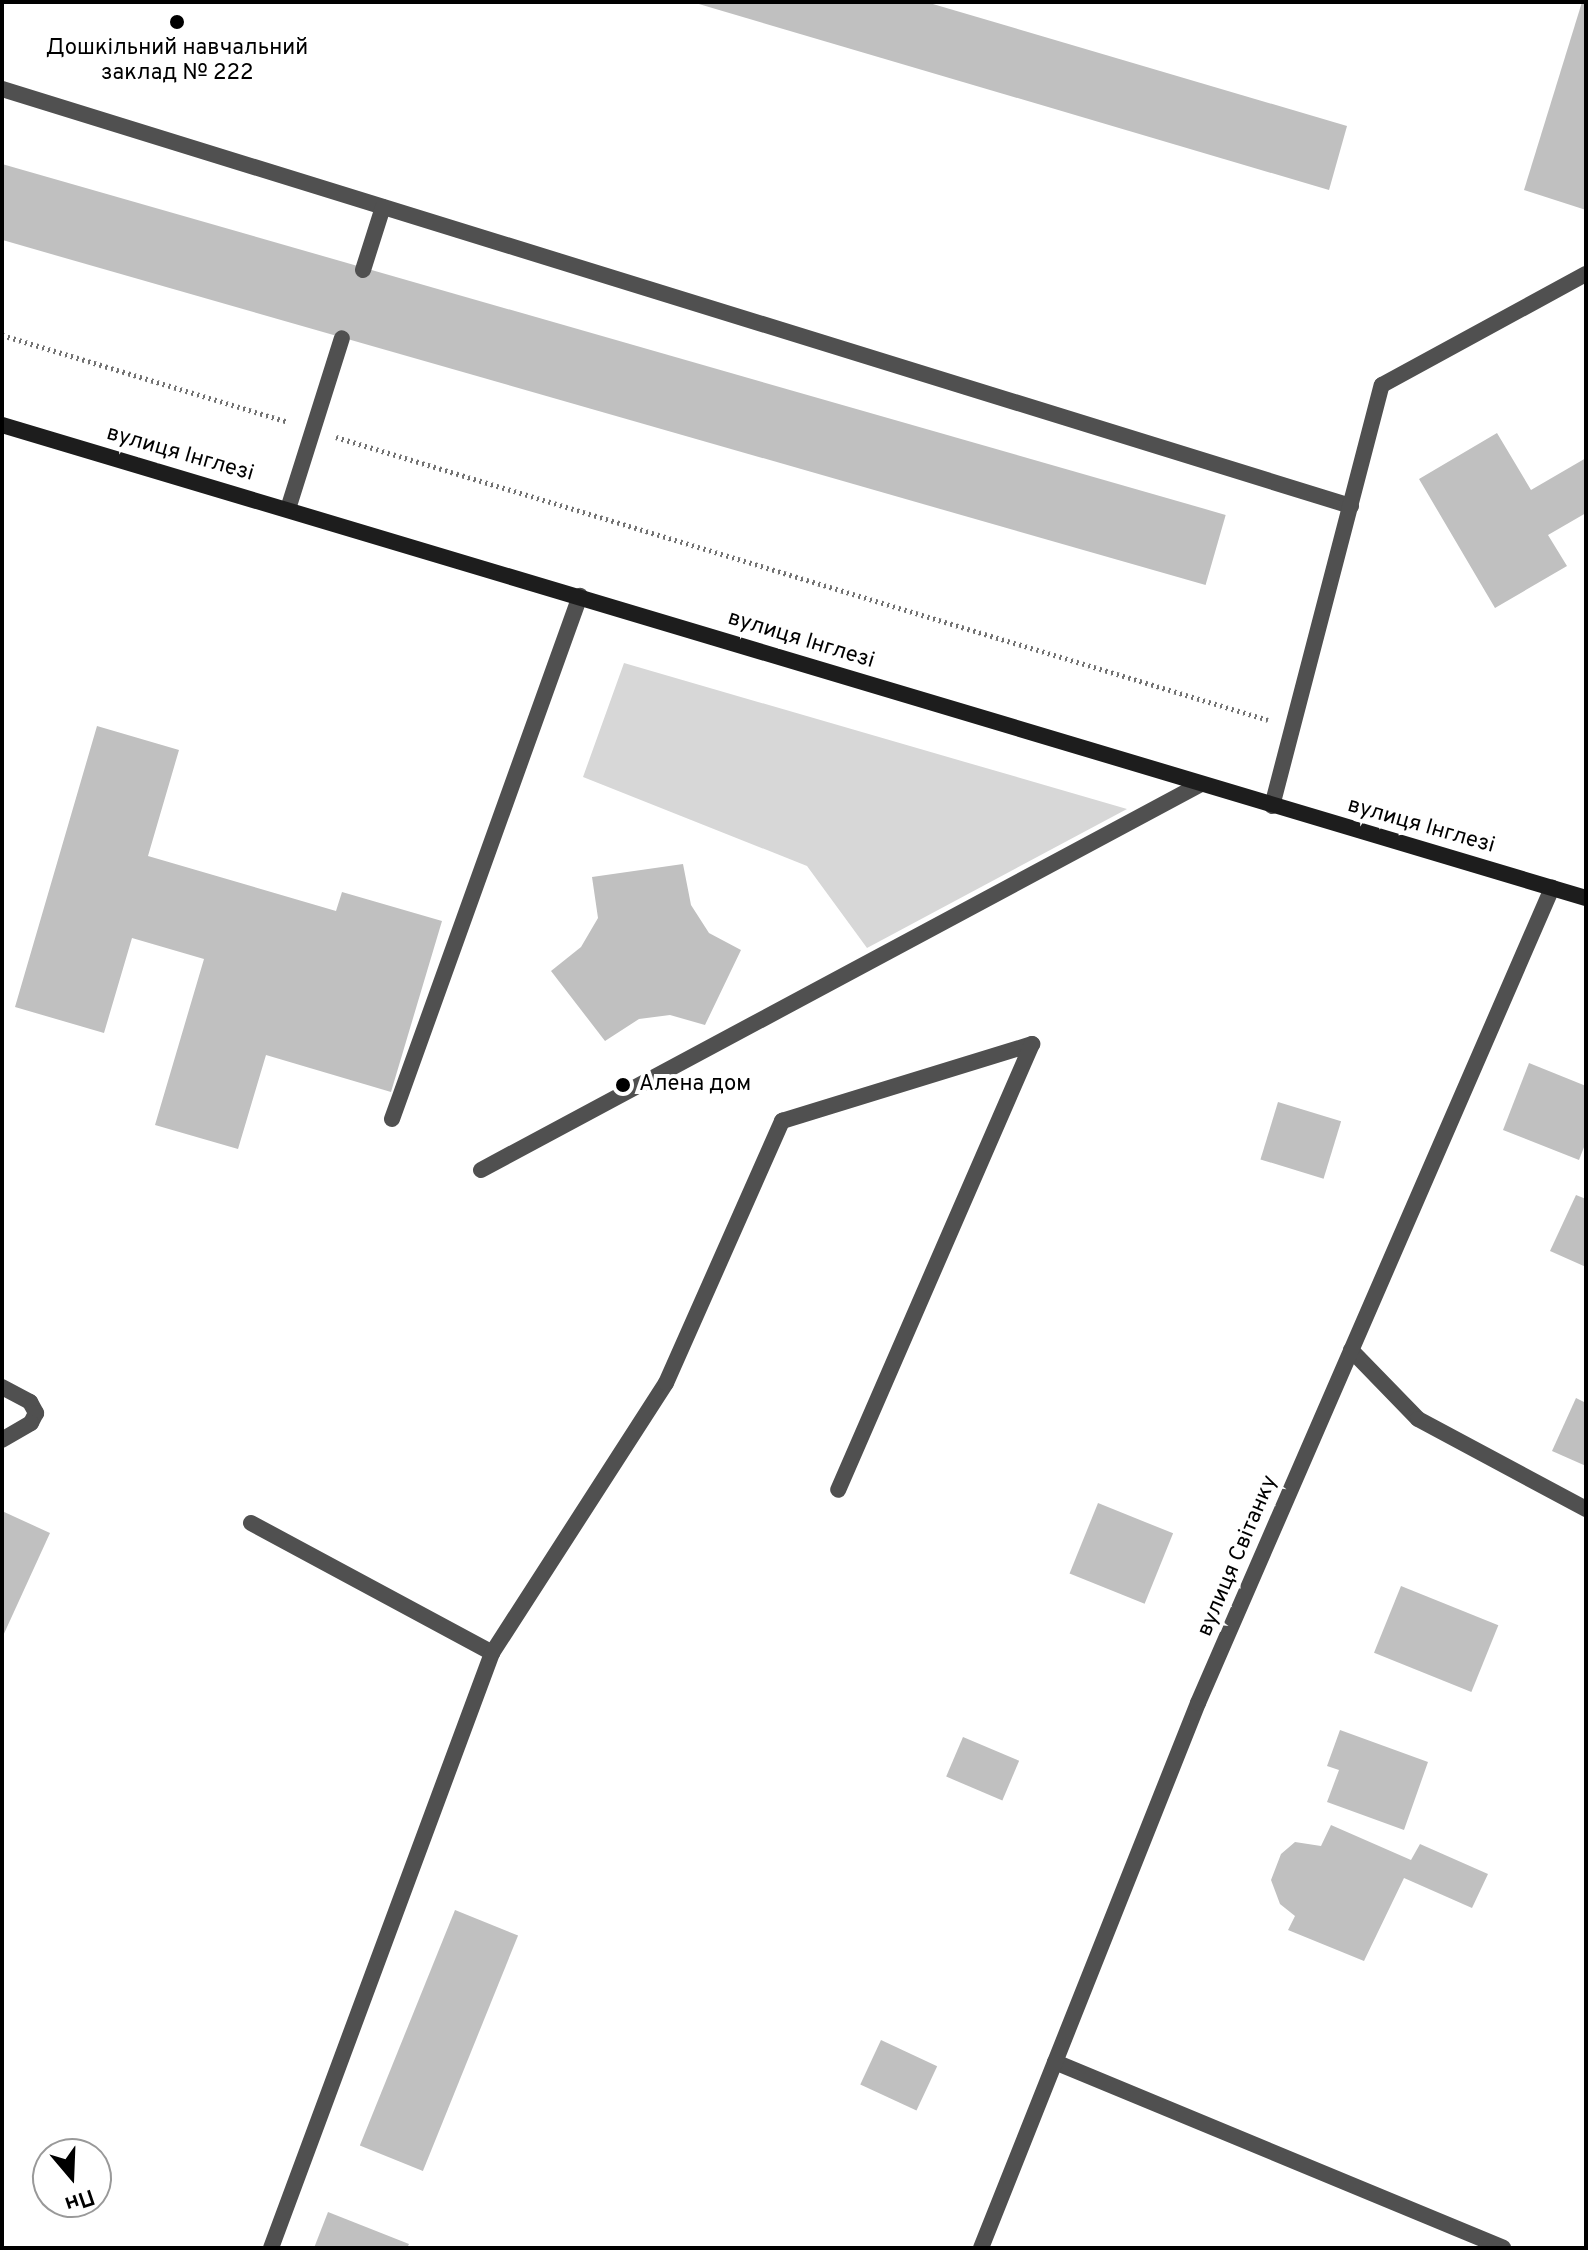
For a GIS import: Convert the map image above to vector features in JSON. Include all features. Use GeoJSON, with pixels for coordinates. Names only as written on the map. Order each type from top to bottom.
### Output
{"type":"FeatureCollection","features":[{"type":"Feature","properties":{"kind":"main road","name":"вулиця Інглезі"},"geometry":{"type":"LineString","coordinates":[[2,425],[580,596],[1199,785],[1586,898]]}},
{"type":"Feature","properties":{"kind":"street"},"geometry":{"type":"LineString","coordinates":[[2,89],[1351,506]]}},
{"type":"Feature","properties":{"kind":"street"},"geometry":{"type":"LineString","coordinates":[[363,270],[383,207]]}},
{"type":"Feature","properties":{"kind":"street"},"geometry":{"type":"LineString","coordinates":[[1272,806],[1382,385],[1586,274]]}},
{"type":"Feature","properties":{"kind":"street"},"geometry":{"type":"LineString","coordinates":[[288,509],[342,338]]}},
{"type":"Feature","properties":{"kind":"street"},"geometry":{"type":"LineString","coordinates":[[392,1119],[580,596]]}},
{"type":"Feature","properties":{"kind":"street"},"geometry":{"type":"LineString","coordinates":[[481,1170],[1199,785]]}},
{"type":"Feature","properties":{"kind":"street","name":"вулиця Світанку"},"geometry":{"type":"LineString","coordinates":[[981,2248],[1198,1703],[1552,888]]}},
{"type":"Feature","properties":{"kind":"street"},"geometry":{"type":"LineString","coordinates":[[271,2248],[492,1653],[666,1383],[782,1121],[1032,1044],[838,1490]]}},
{"type":"Feature","properties":{"kind":"street"},"geometry":{"type":"LineString","coordinates":[[1351,1350],[1418,1419],[1586,1509]]}},
{"type":"Feature","properties":{"kind":"street"},"geometry":{"type":"LineString","coordinates":[[2,1387],[30,1402],[36,1413],[31,1423],[2,1440]]}},
{"type":"Feature","properties":{"kind":"street"},"geometry":{"type":"LineString","coordinates":[[251,1523],[492,1653]]}},
{"type":"Feature","properties":{"kind":"street"},"geometry":{"type":"LineString","coordinates":[[1055,2062],[1503,2248]]}},
{"type":"Feature","properties":{"kind":"path"},"geometry":{"type":"LineString","coordinates":[[2,335],[1294,728]]}},
{"type":"Feature","properties":{"kind":"shaded area"},"geometry":{"type":"Polygon","coordinates":[[[624,663],[1127,809],[867,948],[807,866],[583,777],[624,663]]]}},
{"type":"Feature","properties":{"kind":"building"},"geometry":{"type":"Polygon","coordinates":[[[692,2],[926,2],[1347,126],[1329,190],[692,2]]]}},
{"type":"Feature","properties":{"kind":"building"},"geometry":{"type":"Polygon","coordinates":[[[1582,2],[1586,2],[1586,210],[1524,190],[1582,2]]]}},
{"type":"Feature","properties":{"kind":"building"},"geometry":{"type":"Polygon","coordinates":[[[2,164],[1226,515],[1206,585],[2,240],[2,164]]]}},
{"type":"Feature","properties":{"kind":"building"},"geometry":{"type":"Polygon","coordinates":[[[1497,433],[1531,490],[1586,458],[1586,513],[1548,535],[1567,566],[1495,608],[1419,479],[1497,433]]]}},
{"type":"Feature","properties":{"kind":"building"},"geometry":{"type":"Polygon","coordinates":[[[97,726],[179,750],[148,856],[336,911],[342,892],[442,921],[391,1092],[266,1055],[238,1149],[155,1125],[204,959],[132,938],[104,1033],[15,1007],[97,726]]]}},
{"type":"Feature","properties":{"kind":"building"},"geometry":{"type":"Polygon","coordinates":[[[683,864],[691,905],[709,933],[741,950],[705,1025],[670,1015],[639,1019],[605,1041],[551,971],[581,947],[598,918],[592,877],[683,864]]]}},
{"type":"Feature","properties":{"kind":"building"},"geometry":{"type":"Polygon","coordinates":[[[1529,1063],[1586,1086],[1586,1142],[1579,1160],[1503,1130],[1529,1063]]]}},
{"type":"Feature","properties":{"kind":"building"},"geometry":{"type":"Polygon","coordinates":[[[1278,1102],[1341,1121],[1324,1179],[1260,1159],[1278,1102]]]}},
{"type":"Feature","properties":{"kind":"building"},"geometry":{"type":"Polygon","coordinates":[[[1576,1195],[1586,1199],[1586,1267],[1550,1251],[1576,1195]]]}},
{"type":"Feature","properties":{"kind":"building"},"geometry":{"type":"Polygon","coordinates":[[[1576,1398],[1586,1403],[1586,1466],[1552,1451],[1576,1398]]]}},
{"type":"Feature","properties":{"kind":"building"},"geometry":{"type":"Polygon","coordinates":[[[1098,1503],[1173,1533],[1145,1604],[1070,1573],[1098,1503]]]}},
{"type":"Feature","properties":{"kind":"building"},"geometry":{"type":"Polygon","coordinates":[[[2,1511],[50,1533],[2,1638],[2,1511]]]}},
{"type":"Feature","properties":{"kind":"building"},"geometry":{"type":"Polygon","coordinates":[[[1401,1586],[1498,1625],[1471,1692],[1374,1653],[1401,1586]]]}},
{"type":"Feature","properties":{"kind":"building"},"geometry":{"type":"Polygon","coordinates":[[[1340,1730],[1428,1762],[1404,1830],[1327,1802],[1339,1770],[1327,1766],[1340,1730]]]}},
{"type":"Feature","properties":{"kind":"building"},"geometry":{"type":"Polygon","coordinates":[[[963,1737],[1019,1761],[1002,1800],[946,1777],[963,1737]]]}},
{"type":"Feature","properties":{"kind":"building"},"geometry":{"type":"Polygon","coordinates":[[[1331,1825],[1411,1860],[1420,1844],[1488,1874],[1472,1908],[1404,1878],[1364,1961],[1288,1930],[1295,1916],[1280,1904],[1271,1880],[1281,1854],[1295,1842],[1321,1846],[1331,1825]]]}},
{"type":"Feature","properties":{"kind":"building"},"geometry":{"type":"Polygon","coordinates":[[[455,1910],[518,1935],[423,2171],[360,2146],[455,1910]]]}},
{"type":"Feature","properties":{"kind":"building"},"geometry":{"type":"Polygon","coordinates":[[[881,2040],[937,2066],[916,2111],[860,2084],[881,2040]]]}},
{"type":"Feature","properties":{"kind":"building"},"geometry":{"type":"Polygon","coordinates":[[[328,2212],[409,2244],[407,2248],[314,2248],[328,2212]]]}},
{"type":"Feature","properties":{"kind":"place","name":"Дошкільний навчальний заклад № 222"},"geometry":{"type":"Point","coordinates":[177,22]}},
{"type":"Feature","properties":{"kind":"place","name":"Алена дом"},"geometry":{"type":"Point","coordinates":[623,1085]}}]}
